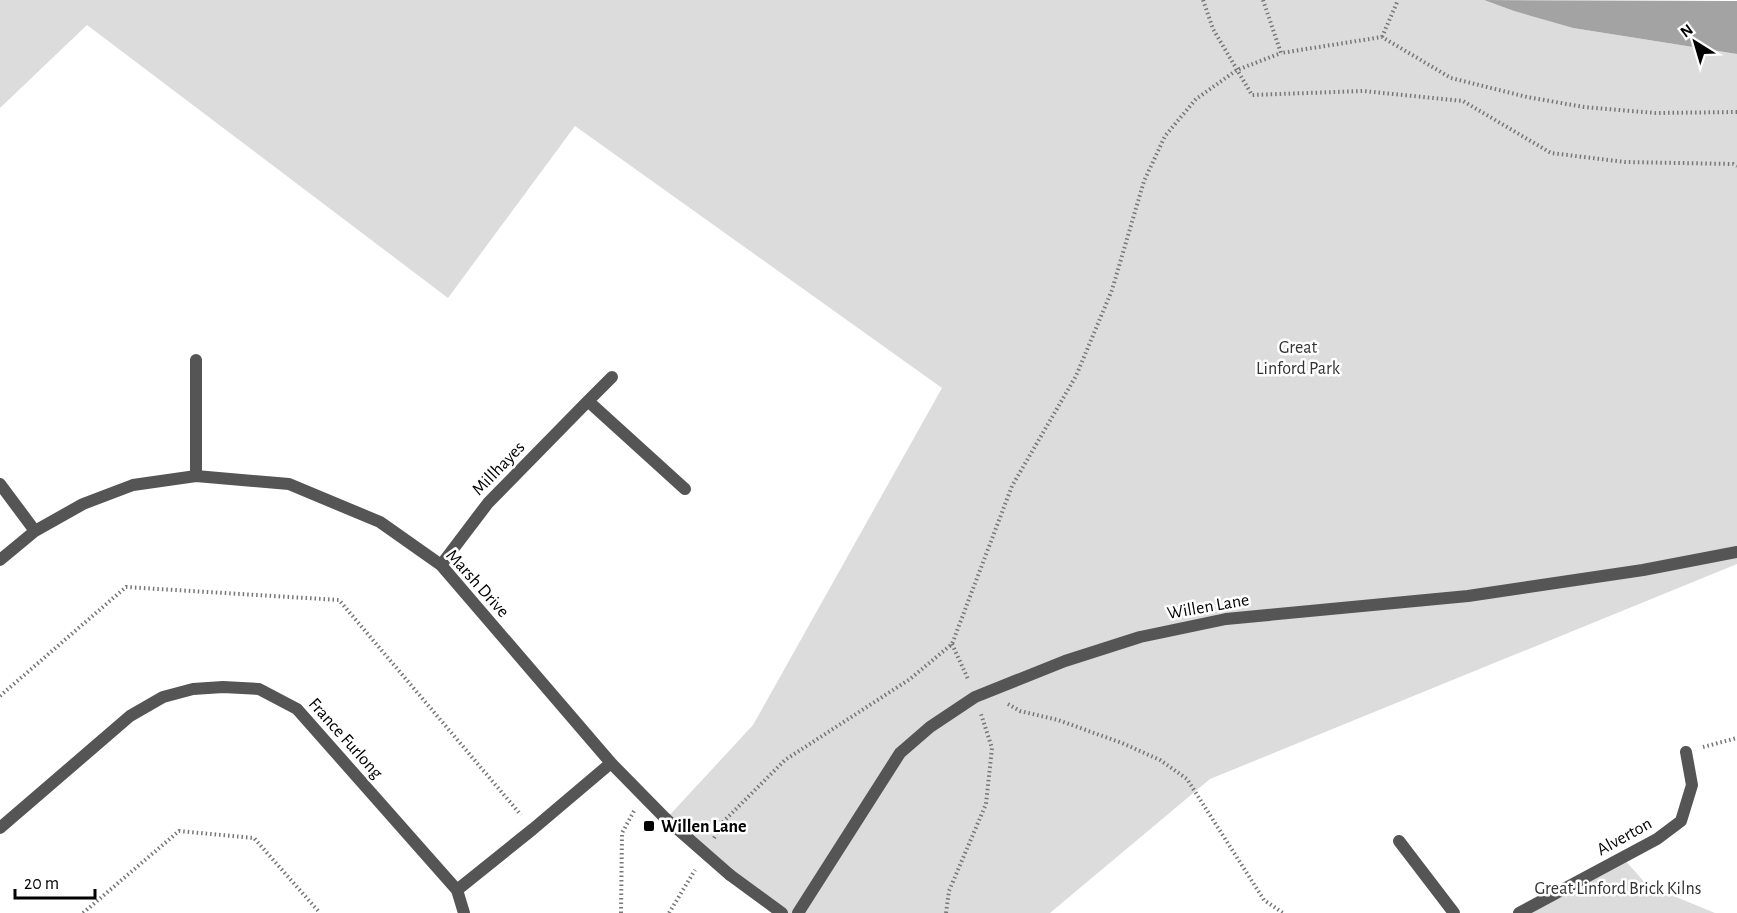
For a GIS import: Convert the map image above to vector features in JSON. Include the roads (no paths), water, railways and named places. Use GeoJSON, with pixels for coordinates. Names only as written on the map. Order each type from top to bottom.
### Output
{"type":"FeatureCollection","features":[{"type":"Feature","properties":{"kind":"street"},"geometry":{"type":"LineString","coordinates":[[196,360],[196,476]]}},
{"type":"Feature","properties":{"kind":"street","name":"Millhayes"},"geometry":{"type":"LineString","coordinates":[[441,565],[488,503],[612,377]]}},
{"type":"Feature","properties":{"kind":"street"},"geometry":{"type":"LineString","coordinates":[[588,401],[685,489]]}},
{"type":"Feature","properties":{"kind":"street","name":"Marsh Drive"},"geometry":{"type":"LineString","coordinates":[[0,560],[34,531],[83,504],[133,485],[196,476],[289,484],[380,522],[441,565],[611,763],[666,819],[730,875],[782,913]]}},
{"type":"Feature","properties":{"kind":"street"},"geometry":{"type":"LineString","coordinates":[[0,484],[34,531]]}},
{"type":"Feature","properties":{"kind":"street","name":"Willen Lane"},"geometry":{"type":"LineString","coordinates":[[798,913],[900,753],[930,727],[980,694],[1065,661],[1140,637],[1226,619],[1468,596],[1643,570],[1737,552]]}},
{"type":"Feature","properties":{"kind":"street","name":"France Furlong"},"geometry":{"type":"LineString","coordinates":[[0,828],[129,716],[163,697],[193,688],[260,689],[297,709],[457,890],[464,913]]}},
{"type":"Feature","properties":{"kind":"street","name":"Alverton"},"geometry":{"type":"LineString","coordinates":[[1519,913],[1657,839],[1681,821],[1692,785],[1686,752]]}},
{"type":"Feature","properties":{"kind":"street"},"geometry":{"type":"LineString","coordinates":[[457,890],[611,763]]}},
{"type":"Feature","properties":{"kind":"street"},"geometry":{"type":"LineString","coordinates":[[1399,841],[1454,913]]}},
{"type":"Feature","properties":{"kind":"place","name":"Willen Lane"},"geometry":{"type":"Point","coordinates":[649,826]}},
{"type":"Feature","properties":{"kind":"park label","name":"Great Linford Park"},"geometry":{"type":"Point","coordinates":[1298,357]}},
{"type":"Feature","properties":{"kind":"park label","name":"Great Linford Brick Kilns"},"geometry":{"type":"Point","coordinates":[1618,888]}}]}
